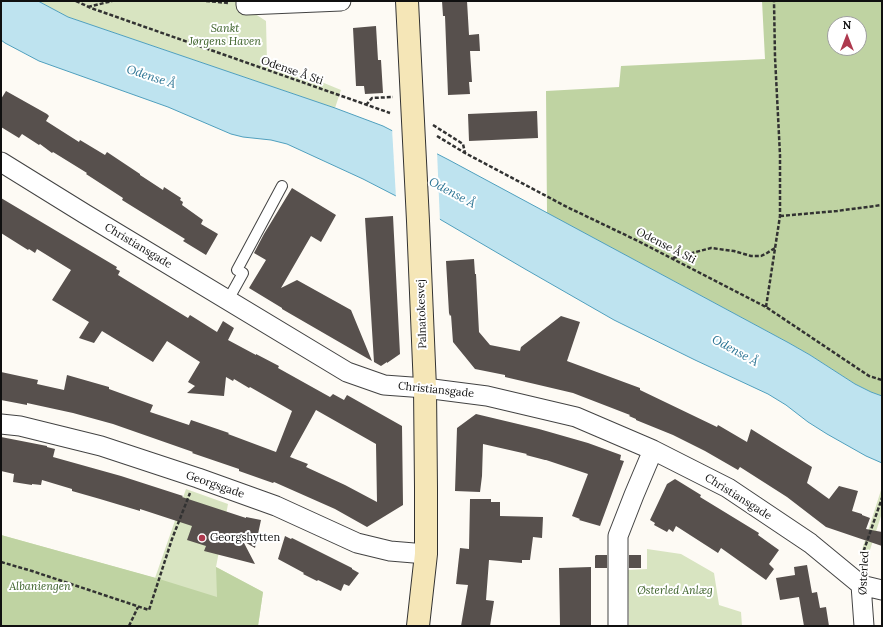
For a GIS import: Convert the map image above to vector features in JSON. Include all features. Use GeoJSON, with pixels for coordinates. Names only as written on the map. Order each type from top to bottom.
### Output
{"type":"FeatureCollection","features":[{"type":"Feature","properties":{"kind":"main road","name":"Palnatokesvej"},"geometry":{"type":"LineString","coordinates":[[407,1],[425,388],[426,554],[418,626]]}},
{"type":"Feature","properties":{"kind":"street"},"geometry":{"type":"LineString","coordinates":[[246,1],[246,5],[341,1]]}},
{"type":"Feature","properties":{"kind":"street","name":"Christiansgade"},"geometry":{"type":"LineString","coordinates":[[1,162],[347,372],[384,385],[425,388],[487,396],[576,417],[653,450],[728,488],[810,543],[861,585],[882,590]]}},
{"type":"Feature","properties":{"kind":"street","name":"Georgsgade"},"geometry":{"type":"LineString","coordinates":[[1,424],[20,426],[101,446],[198,478],[276,506],[357,542],[390,551],[426,554]]}},
{"type":"Feature","properties":{"kind":"street"},"geometry":{"type":"LineString","coordinates":[[618,626],[618,536],[653,450]]}},
{"type":"Feature","properties":{"kind":"street","name":"Østerled"},"geometry":{"type":"LineString","coordinates":[[861,585],[864,626]]}},
{"type":"Feature","properties":{"kind":"lane"},"geometry":{"type":"LineString","coordinates":[[228,300],[243,273],[237,270],[282,186]]}},
{"type":"Feature","properties":{"kind":"path","name":"Odense Å Sti"},"geometry":{"type":"LineString","coordinates":[[76,1],[88,7],[390,114]]}},
{"type":"Feature","properties":{"kind":"path"},"geometry":{"type":"LineString","coordinates":[[88,7],[112,1]]}},
{"type":"Feature","properties":{"kind":"path"},"geometry":{"type":"LineString","coordinates":[[766,308],[780,216],[780,155],[774,1]]}},
{"type":"Feature","properties":{"kind":"path"},"geometry":{"type":"LineString","coordinates":[[366,105],[372,98],[413,114],[463,144],[465,153]]}},
{"type":"Feature","properties":{"kind":"path","name":"Odense Å Sti"},"geometry":{"type":"LineString","coordinates":[[437,136],[465,153],[567,207],[672,258],[766,308],[869,376],[882,380]]}},
{"type":"Feature","properties":{"kind":"path"},"geometry":{"type":"LineString","coordinates":[[780,216],[882,205]]}},
{"type":"Feature","properties":{"kind":"path"},"geometry":{"type":"LineString","coordinates":[[672,258],[711,248],[734,251],[751,256],[761,256],[775,248]]}},
{"type":"Feature","properties":{"kind":"path"},"geometry":{"type":"LineString","coordinates":[[1,562],[149,610],[172,539],[191,490],[198,478]]}},
{"type":"Feature","properties":{"kind":"path","name":"Østerled"},"geometry":{"type":"LineString","coordinates":[[861,585],[864,550],[882,498]]}},
{"type":"Feature","properties":{"kind":"path"},"geometry":{"type":"LineString","coordinates":[[129,626],[138,607]]}},
{"type":"Feature","properties":{"kind":"green space","name":"Sankt Jørgens Haven"},"geometry":{"type":"Polygon","coordinates":[[[38,1],[235,1],[266,21],[267,63],[284,63],[285,67],[341,90],[335,108],[68,17],[38,1]]]}},
{"type":"Feature","properties":{"kind":"green space"},"geometry":{"type":"Polygon","coordinates":[[[762,1],[882,1],[882,396],[855,384],[789,343],[547,213],[546,91],[619,87],[621,66],[765,59],[762,1]]]}},
{"type":"Feature","properties":{"kind":"green space"},"geometry":{"type":"Polygon","coordinates":[[[882,487],[882,513],[868,556],[860,556],[882,487]]]}},
{"type":"Feature","properties":{"kind":"green space","name":"Albaniengen"},"geometry":{"type":"Polygon","coordinates":[[[186,489],[228,504],[216,567],[263,592],[258,626],[1,626],[1,535],[155,578],[186,489]]]}},
{"type":"Feature","properties":{"kind":"green space","name":"Albaniengen"},"geometry":{"type":"Polygon","coordinates":[[[1,535],[156,578],[217,597],[216,567],[263,592],[258,626],[1,626],[1,535]]]}},
{"type":"Feature","properties":{"kind":"green space","name":"Østerled Anlæg"},"geometry":{"type":"Polygon","coordinates":[[[647,549],[681,554],[714,573],[719,605],[741,612],[742,626],[629,626],[628,570],[647,569],[647,549]]]}},
{"type":"Feature","properties":{"kind":"water","name":"Odense Å"},"geometry":{"type":"Polygon","coordinates":[[[1,1],[38,1],[68,17],[335,108],[383,126],[449,160],[789,343],[855,384],[882,396],[882,463],[866,456],[827,434],[768,394],[614,320],[431,214],[363,179],[287,144],[231,134],[168,107],[39,61],[1,40],[1,1]]]}},
{"type":"Feature","properties":{"kind":"pier"},"geometry":{"type":"Polygon","coordinates":[[[392,128],[437,151],[440,222],[396,198],[392,128]]]}},
{"type":"Feature","properties":{"kind":"building"},"geometry":{"type":"Polygon","coordinates":[[[442,1],[467,1],[469,35],[479,34],[480,51],[470,51],[472,82],[469,82],[470,94],[448,95],[445,16],[443,16],[442,1]]]}},
{"type":"Feature","properties":{"kind":"building"},"geometry":{"type":"Polygon","coordinates":[[[376,26],[378,60],[381,60],[383,93],[365,94],[364,86],[356,86],[353,28],[376,26]]]}},
{"type":"Feature","properties":{"kind":"building"},"geometry":{"type":"Polygon","coordinates":[[[6,91],[47,114],[49,116],[46,121],[79,142],[80,140],[105,155],[107,152],[163,190],[164,187],[181,198],[180,200],[183,202],[182,205],[203,220],[201,224],[218,234],[206,255],[183,241],[185,239],[122,200],[123,198],[86,174],[87,173],[22,134],[19,138],[1,127],[1,99],[6,91]]]}},
{"type":"Feature","properties":{"kind":"building"},"geometry":{"type":"Polygon","coordinates":[[[537,111],[538,138],[469,141],[468,114],[537,111]]]}},
{"type":"Feature","properties":{"kind":"building"},"geometry":{"type":"Polygon","coordinates":[[[292,188],[336,215],[321,242],[311,236],[281,288],[297,280],[351,310],[372,361],[282,309],[249,288],[266,260],[254,253],[292,188]]]}},
{"type":"Feature","properties":{"kind":"building"},"geometry":{"type":"Polygon","coordinates":[[[1,198],[117,267],[116,269],[120,271],[118,275],[188,318],[190,315],[217,332],[223,321],[234,328],[228,340],[279,366],[278,368],[330,397],[333,394],[344,400],[347,395],[402,426],[403,505],[367,527],[335,509],[274,482],[273,483],[239,471],[239,469],[113,424],[27,403],[27,405],[1,400],[1,372],[38,380],[37,384],[64,390],[67,375],[109,387],[109,389],[153,405],[150,412],[189,425],[191,420],[229,433],[228,434],[276,452],[292,411],[250,387],[249,388],[234,379],[233,381],[226,377],[224,396],[187,393],[195,386],[188,382],[200,362],[167,341],[153,362],[102,331],[94,343],[79,338],[89,322],[52,300],[71,270],[37,249],[35,253],[29,249],[28,250],[1,233],[1,198]],[[316,410],[290,457],[308,464],[306,467],[377,502],[376,444],[316,410]]]}},
{"type":"Feature","properties":{"kind":"building"},"geometry":{"type":"Polygon","coordinates":[[[393,216],[400,354],[381,366],[374,362],[365,218],[393,216]]]}},
{"type":"Feature","properties":{"kind":"building"},"geometry":{"type":"Polygon","coordinates":[[[474,259],[479,332],[490,345],[520,351],[521,347],[561,316],[580,322],[567,361],[640,388],[640,390],[717,427],[718,425],[747,442],[751,429],[812,467],[807,483],[829,499],[839,486],[858,491],[852,511],[870,518],[866,529],[882,532],[882,546],[826,527],[787,497],[740,467],[738,470],[705,451],[673,435],[636,420],[629,416],[630,415],[573,393],[505,377],[505,375],[475,369],[453,342],[451,315],[450,316],[449,313],[446,261],[474,259]]]}},
{"type":"Feature","properties":{"kind":"building"},"geometry":{"type":"Polygon","coordinates":[[[476,414],[539,429],[588,443],[621,455],[620,460],[624,461],[600,526],[579,520],[580,519],[572,516],[588,474],[526,455],[527,454],[483,444],[480,492],[455,491],[457,428],[476,414]]]}},
{"type":"Feature","properties":{"kind":"building"},"geometry":{"type":"Polygon","coordinates":[[[1,437],[47,446],[55,449],[53,457],[121,476],[246,518],[261,520],[255,548],[243,541],[255,564],[204,551],[206,546],[187,540],[192,526],[140,509],[140,511],[72,491],[72,489],[42,480],[41,485],[13,482],[14,474],[1,471],[1,437]]]}},
{"type":"Feature","properties":{"kind":"building"},"geometry":{"type":"Polygon","coordinates":[[[675,479],[701,495],[700,497],[759,533],[758,535],[779,550],[769,564],[774,569],[766,580],[721,548],[718,553],[676,526],[673,532],[669,529],[667,532],[654,525],[655,523],[650,520],[667,484],[675,479]]]}},
{"type":"Feature","properties":{"kind":"building"},"geometry":{"type":"Polygon","coordinates":[[[470,499],[491,499],[491,502],[500,502],[500,516],[543,517],[542,538],[533,537],[530,560],[522,560],[522,563],[489,560],[486,600],[494,601],[490,626],[461,626],[468,585],[456,584],[460,548],[469,549],[470,499]]]}},
{"type":"Feature","properties":{"kind":"building"},"geometry":{"type":"Polygon","coordinates":[[[285,536],[291,539],[292,538],[352,568],[359,573],[349,586],[344,584],[341,591],[303,574],[304,573],[278,559],[285,536]]]}},
{"type":"Feature","properties":{"kind":"building"},"geometry":{"type":"Polygon","coordinates":[[[596,555],[607,555],[607,568],[595,568],[596,555]]]}},
{"type":"Feature","properties":{"kind":"building"},"geometry":{"type":"Polygon","coordinates":[[[629,555],[641,555],[641,568],[629,568],[629,555]]]}},
{"type":"Feature","properties":{"kind":"building"},"geometry":{"type":"Polygon","coordinates":[[[807,565],[812,593],[817,592],[820,608],[826,607],[829,626],[804,626],[799,597],[780,600],[776,578],[795,575],[794,567],[807,565]]]}},
{"type":"Feature","properties":{"kind":"building"},"geometry":{"type":"Polygon","coordinates":[[[591,567],[591,626],[560,626],[559,568],[591,567]]]}},
{"type":"Feature","properties":{"kind":"place","name":"Georgshytten"},"geometry":{"type":"Point","coordinates":[202,538]}}]}
